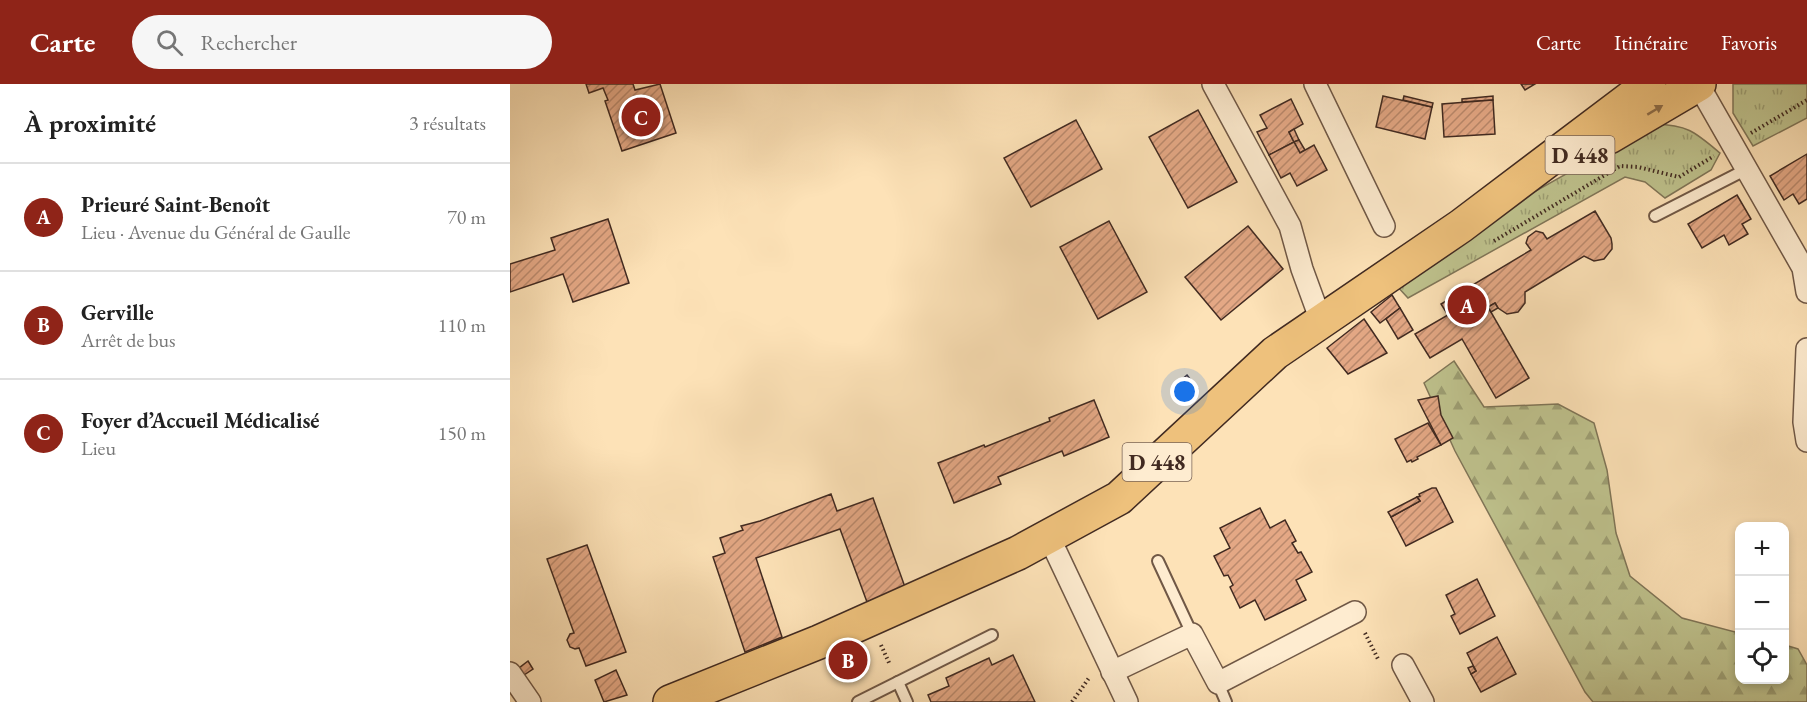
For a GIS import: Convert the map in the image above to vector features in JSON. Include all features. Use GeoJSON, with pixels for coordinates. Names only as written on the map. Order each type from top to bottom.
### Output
{"type":"FeatureCollection","features":[{"type":"Feature","properties":{"kind":"main road","name":"D 448"},"geometry":{"type":"LineString","coordinates":[[670,702],[790,654],[1018,553],[1119,498],[1275,353],[1461,226],[1649,84]]}},
{"type":"Feature","properties":{"kind":"main road","name":"D 448"},"geometry":{"type":"LineString","coordinates":[[1461,226],[1698,84]]}},
{"type":"Feature","properties":{"kind":"street"},"geometry":{"type":"LineString","coordinates":[[1213,84],[1290,226],[1302,269],[1321,321]]}},
{"type":"Feature","properties":{"kind":"street"},"geometry":{"type":"LineString","coordinates":[[1315,84],[1384,226]]}},
{"type":"Feature","properties":{"kind":"street"},"geometry":{"type":"LineString","coordinates":[[1698,84],[1803,268],[1807,292]]}},
{"type":"Feature","properties":{"kind":"street"},"geometry":{"type":"LineString","coordinates":[[1807,349],[1804,422],[1807,441]]}},
{"type":"Feature","properties":{"kind":"street"},"geometry":{"type":"LineString","coordinates":[[1048,537],[1127,702]]}},
{"type":"Feature","properties":{"kind":"street"},"geometry":{"type":"LineString","coordinates":[[1112,672],[1192,633],[1222,693],[1355,612]]}},
{"type":"Feature","properties":{"kind":"street"},"geometry":{"type":"LineString","coordinates":[[1403,665],[1423,702]]}},
{"type":"Feature","properties":{"kind":"street"},"geometry":{"type":"LineString","coordinates":[[510,673],[530,702]]}},
{"type":"Feature","properties":{"kind":"lane"},"geometry":{"type":"LineString","coordinates":[[1655,216],[1747,169]]}},
{"type":"Feature","properties":{"kind":"lane"},"geometry":{"type":"LineString","coordinates":[[1158,561],[1192,633]]}},
{"type":"Feature","properties":{"kind":"lane"},"geometry":{"type":"LineString","coordinates":[[858,702],[992,635]]}},
{"type":"Feature","properties":{"kind":"lane"},"geometry":{"type":"LineString","coordinates":[[898,682],[908,702]]}},
{"type":"Feature","properties":{"kind":"path"},"geometry":{"type":"LineString","coordinates":[[1489,244],[1620,166],[1638,167],[1679,177]]}},
{"type":"Feature","properties":{"kind":"path"},"geometry":{"type":"LineString","coordinates":[[1355,612],[1380,662]]}},
{"type":"Feature","properties":{"kind":"path"},"geometry":{"type":"LineString","coordinates":[[870,619],[898,682]]}},
{"type":"Feature","properties":{"kind":"green space"},"geometry":{"type":"Polygon","coordinates":[[[1733,84],[1807,84],[1807,118],[1753,146],[1733,113],[1733,84]]]}},
{"type":"Feature","properties":{"kind":"green space"},"geometry":{"type":"Polygon","coordinates":[[[1655,124],[1676,126],[1691,131],[1720,153],[1711,170],[1665,198],[1645,182],[1625,177],[1408,298],[1397,286],[1518,201],[1655,124]]]}},
{"type":"Feature","properties":{"kind":"green space"},"geometry":{"type":"Polygon","coordinates":[[[1454,361],[1484,407],[1558,404],[1594,423],[1607,470],[1616,533],[1630,576],[1682,618],[1735,632],[1735,684],[1789,684],[1789,646],[1798,649],[1807,665],[1807,702],[1593,702],[1585,692],[1455,451],[1424,383],[1454,361]]]}},
{"type":"Feature","properties":{"kind":"building"},"geometry":{"type":"Polygon","coordinates":[[[586,84],[633,84],[635,90],[660,84],[676,133],[622,151],[605,101],[608,100],[603,88],[589,93],[586,84]]]}},
{"type":"Feature","properties":{"kind":"building"},"geometry":{"type":"Polygon","coordinates":[[[1521,84],[1535,84],[1525,90],[1521,84]]]}},
{"type":"Feature","properties":{"kind":"building"},"geometry":{"type":"Polygon","coordinates":[[[1383,96],[1432,107],[1425,139],[1376,127],[1383,96]]]}},
{"type":"Feature","properties":{"kind":"building"},"geometry":{"type":"Polygon","coordinates":[[[1404,96],[1433,103],[1432,107],[1403,100],[1404,96]]]}},
{"type":"Feature","properties":{"kind":"building"},"geometry":{"type":"Polygon","coordinates":[[[1493,96],[1493,100],[1462,102],[1462,99],[1493,96]]]}},
{"type":"Feature","properties":{"kind":"building"},"geometry":{"type":"Polygon","coordinates":[[[1291,99],[1303,124],[1289,132],[1294,142],[1269,155],[1257,132],[1267,128],[1260,115],[1291,99]]]}},
{"type":"Feature","properties":{"kind":"building"},"geometry":{"type":"Polygon","coordinates":[[[1493,100],[1495,134],[1444,137],[1442,104],[1493,100]]]}},
{"type":"Feature","properties":{"kind":"building"},"geometry":{"type":"Polygon","coordinates":[[[1198,110],[1237,182],[1188,208],[1149,137],[1198,110]]]}},
{"type":"Feature","properties":{"kind":"building"},"geometry":{"type":"Polygon","coordinates":[[[1076,120],[1102,169],[1031,207],[1004,158],[1076,120]]]}},
{"type":"Feature","properties":{"kind":"building"},"geometry":{"type":"Polygon","coordinates":[[[1294,129],[1299,140],[1294,142],[1289,132],[1294,129]]]}},
{"type":"Feature","properties":{"kind":"building"},"geometry":{"type":"Polygon","coordinates":[[[1299,140],[1305,150],[1300,153],[1294,142],[1299,140]]]}},
{"type":"Feature","properties":{"kind":"building"},"geometry":{"type":"Polygon","coordinates":[[[1294,142],[1300,153],[1314,145],[1327,170],[1297,186],[1290,173],[1281,178],[1269,155],[1294,142]]]}},
{"type":"Feature","properties":{"kind":"building"},"geometry":{"type":"Polygon","coordinates":[[[1807,154],[1807,199],[1799,204],[1793,194],[1784,200],[1770,176],[1807,154]]]}},
{"type":"Feature","properties":{"kind":"building"},"geometry":{"type":"Polygon","coordinates":[[[1737,195],[1751,219],[1742,224],[1748,234],[1729,245],[1724,235],[1702,248],[1688,224],[1737,195]]]}},
{"type":"Feature","properties":{"kind":"building"},"geometry":{"type":"Polygon","coordinates":[[[1595,211],[1611,238],[1612,249],[1604,259],[1594,261],[1584,256],[1525,292],[1525,303],[1518,312],[1507,314],[1495,303],[1488,307],[1529,378],[1496,398],[1462,339],[1430,358],[1415,334],[1448,315],[1441,304],[1531,250],[1526,243],[1528,237],[1536,231],[1543,233],[1547,239],[1595,211]]]}},
{"type":"Feature","properties":{"kind":"building"},"geometry":{"type":"Polygon","coordinates":[[[608,219],[629,283],[573,302],[563,274],[510,292],[510,264],[555,250],[551,238],[608,219]]]}},
{"type":"Feature","properties":{"kind":"building"},"geometry":{"type":"Polygon","coordinates":[[[1109,221],[1147,292],[1098,319],[1060,247],[1109,221]]]}},
{"type":"Feature","properties":{"kind":"building"},"geometry":{"type":"Polygon","coordinates":[[[1248,226],[1283,269],[1221,320],[1185,277],[1248,226]]]}},
{"type":"Feature","properties":{"kind":"building"},"geometry":{"type":"Polygon","coordinates":[[[1392,295],[1400,308],[1380,323],[1371,312],[1392,295]]]}},
{"type":"Feature","properties":{"kind":"building"},"geometry":{"type":"Polygon","coordinates":[[[1495,303],[1498,308],[1491,312],[1488,307],[1495,303]]]}},
{"type":"Feature","properties":{"kind":"building"},"geometry":{"type":"Polygon","coordinates":[[[1400,308],[1413,330],[1398,339],[1386,319],[1400,308]]]}},
{"type":"Feature","properties":{"kind":"building"},"geometry":{"type":"Polygon","coordinates":[[[1364,319],[1387,353],[1348,374],[1327,348],[1364,319]]]}},
{"type":"Feature","properties":{"kind":"building"},"geometry":{"type":"Polygon","coordinates":[[[1187,375],[1198,389],[1184,400],[1173,387],[1187,375]]]}},
{"type":"Feature","properties":{"kind":"building"},"geometry":{"type":"Polygon","coordinates":[[[1438,396],[1441,415],[1453,438],[1441,445],[1418,400],[1438,396]]]}},
{"type":"Feature","properties":{"kind":"building"},"geometry":{"type":"Polygon","coordinates":[[[1094,400],[1109,437],[1064,456],[1062,451],[998,477],[1001,484],[954,503],[938,463],[1050,421],[1049,418],[1094,400]]]}},
{"type":"Feature","properties":{"kind":"building"},"geometry":{"type":"Polygon","coordinates":[[[1428,423],[1441,445],[1412,462],[1411,460],[1407,462],[1395,439],[1428,423]]]}},
{"type":"Feature","properties":{"kind":"building"},"geometry":{"type":"Polygon","coordinates":[[[1436,488],[1453,522],[1406,546],[1391,517],[1420,501],[1417,497],[1420,496],[1419,494],[1436,488]]]}},
{"type":"Feature","properties":{"kind":"building"},"geometry":{"type":"Polygon","coordinates":[[[831,494],[837,511],[873,498],[905,587],[867,602],[840,529],[756,558],[782,637],[745,652],[713,557],[725,553],[720,538],[743,530],[741,526],[831,494]]]}},
{"type":"Feature","properties":{"kind":"building"},"geometry":{"type":"Polygon","coordinates":[[[1417,497],[1420,501],[1391,517],[1388,512],[1417,497]]]}},
{"type":"Feature","properties":{"kind":"building"},"geometry":{"type":"Polygon","coordinates":[[[1260,508],[1270,528],[1285,520],[1296,541],[1292,543],[1298,553],[1301,552],[1312,572],[1296,580],[1306,600],[1265,620],[1255,600],[1240,608],[1230,587],[1233,585],[1228,575],[1224,576],[1214,556],[1230,548],[1220,528],[1260,508]]]}},
{"type":"Feature","properties":{"kind":"building"},"geometry":{"type":"Polygon","coordinates":[[[587,545],[626,652],[586,666],[579,648],[570,647],[567,640],[570,634],[574,633],[547,559],[587,545]]]}},
{"type":"Feature","properties":{"kind":"building"},"geometry":{"type":"Polygon","coordinates":[[[1477,579],[1495,616],[1460,634],[1451,616],[1455,614],[1446,595],[1477,579]]]}},
{"type":"Feature","properties":{"kind":"building"},"geometry":{"type":"Polygon","coordinates":[[[1497,637],[1516,674],[1481,692],[1471,674],[1476,671],[1467,653],[1497,637]]]}},
{"type":"Feature","properties":{"kind":"building"},"geometry":{"type":"Polygon","coordinates":[[[1013,655],[1035,702],[931,702],[928,695],[949,686],[946,678],[989,658],[992,665],[1013,655]]]}},
{"type":"Feature","properties":{"kind":"building"},"geometry":{"type":"Polygon","coordinates":[[[528,661],[533,669],[524,675],[519,668],[528,661]]]}},
{"type":"Feature","properties":{"kind":"building"},"geometry":{"type":"Polygon","coordinates":[[[1473,666],[1476,671],[1471,674],[1468,668],[1473,666]]]}},
{"type":"Feature","properties":{"kind":"building"},"geometry":{"type":"Polygon","coordinates":[[[616,670],[627,695],[604,702],[595,680],[616,670]]]}},
{"type":"Feature","properties":{"kind":"place","name":"Foyer d’Accueil Médicalisé"},"geometry":{"type":"Point","coordinates":[641,117]}},
{"type":"Feature","properties":{"kind":"place","name":"Prieuré Saint-Benoît"},"geometry":{"type":"Point","coordinates":[1467,305]}},
{"type":"Feature","properties":{"kind":"place","name":"Gerville"},"geometry":{"type":"Point","coordinates":[848,660]}}]}
